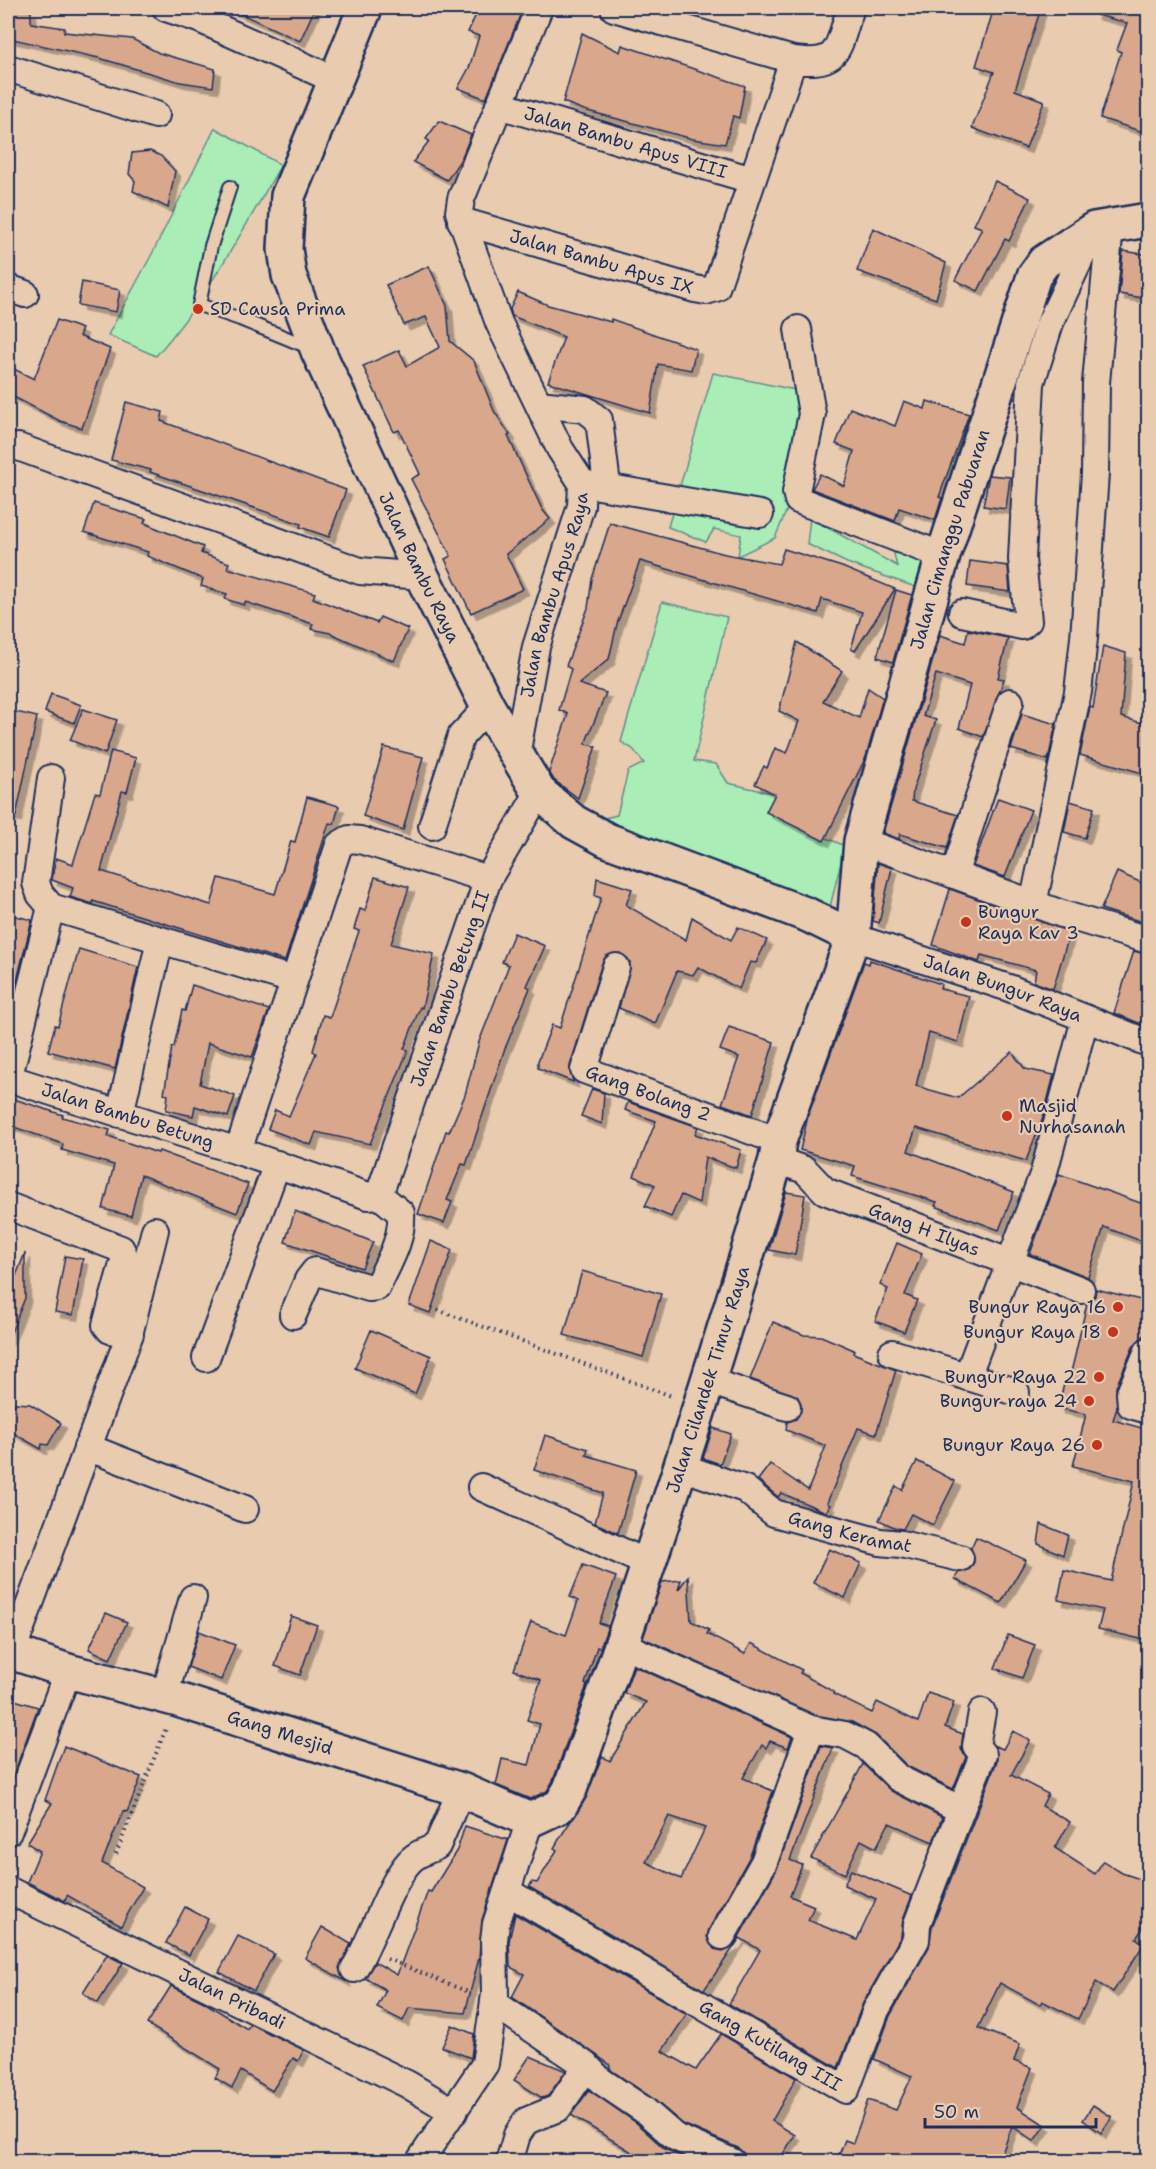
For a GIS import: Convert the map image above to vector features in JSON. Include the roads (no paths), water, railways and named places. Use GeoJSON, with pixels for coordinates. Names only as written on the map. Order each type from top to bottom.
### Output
{"type":"FeatureCollection","features":[{"type":"Feature","properties":{"kind":"street"},"geometry":{"type":"LineString","coordinates":[[166,8],[200,13],[335,80]]}},
{"type":"Feature","properties":{"kind":"street","name":"Jalan Bambu Raya"},"geometry":{"type":"LineString","coordinates":[[365,8],[292,185],[285,222],[289,275],[318,351],[422,576],[488,707],[540,792],[574,822],[607,840],[808,915],[853,937]]}},
{"type":"Feature","properties":{"kind":"street","name":"Jalan Bambu Apus Raya"},"geometry":{"type":"LineString","coordinates":[[516,756],[530,668],[582,506],[582,483],[560,449],[499,323],[459,212],[461,200],[498,105],[539,8]]}},
{"type":"Feature","properties":{"kind":"street"},"geometry":{"type":"LineString","coordinates":[[614,8],[793,60],[817,63],[827,61],[833,55],[851,8]]}},
{"type":"Feature","properties":{"kind":"street","name":"Jalan Bambu Apus IX"},"geometry":{"type":"LineString","coordinates":[[461,221],[706,291],[716,288],[793,60]]}},
{"type":"Feature","properties":{"kind":"street"},"geometry":{"type":"LineString","coordinates":[[8,68],[156,115]]}},
{"type":"Feature","properties":{"kind":"street","name":"Jalan Bambu Apus VIII"},"geometry":{"type":"LineString","coordinates":[[498,105],[752,180]]}},
{"type":"Feature","properties":{"kind":"street","name":"Jalan Cimanggu Pabuaran"},"geometry":{"type":"LineString","coordinates":[[853,937],[861,841],[944,556],[1034,276],[1044,262],[1102,227],[1149,220]]}},
{"type":"Feature","properties":{"kind":"street"},"geometry":{"type":"LineString","coordinates":[[962,613],[1022,626],[1028,621],[1022,559],[1031,383],[1050,323],[1102,227]]}},
{"type":"Feature","properties":{"kind":"street"},"geometry":{"type":"LineString","coordinates":[[1033,904],[1078,692],[1082,656],[1095,473],[1102,227]]}},
{"type":"Feature","properties":{"kind":"street"},"geometry":{"type":"LineString","coordinates":[[798,329],[812,414],[796,492],[798,500],[944,556]]}},
{"type":"Feature","properties":{"kind":"street"},"geometry":{"type":"LineString","coordinates":[[539,404],[585,409],[599,420],[607,485]]}},
{"type":"Feature","properties":{"kind":"street"},"geometry":{"type":"LineString","coordinates":[[18,447],[360,571],[422,576]]}},
{"type":"Feature","properties":{"kind":"street"},"geometry":{"type":"LineString","coordinates":[[582,483],[607,485],[760,514]]}},
{"type":"Feature","properties":{"kind":"street"},"geometry":{"type":"LineString","coordinates":[[954,875],[1010,702]]}},
{"type":"Feature","properties":{"kind":"street"},"geometry":{"type":"LineString","coordinates":[[432,826],[461,736],[488,707]]}},
{"type":"Feature","properties":{"kind":"street"},"geometry":{"type":"LineString","coordinates":[[51,778],[36,883],[44,901],[51,907],[293,980]]}},
{"type":"Feature","properties":{"kind":"street","name":"Jalan Bambu Betung II"},"geometry":{"type":"LineString","coordinates":[[379,1196],[488,879],[540,792]]}},
{"type":"Feature","properties":{"kind":"street"},"geometry":{"type":"LineString","coordinates":[[238,1151],[339,845],[349,839],[360,840],[488,879]]}},
{"type":"Feature","properties":{"kind":"street"},"geometry":{"type":"LineString","coordinates":[[861,841],[1033,904],[1149,940]]}},
{"type":"Feature","properties":{"kind":"street","name":"Jalan Bambu Betung"},"geometry":{"type":"LineString","coordinates":[[51,907],[9,1076],[15,1081],[238,1151],[368,1196],[379,1196]]}},
{"type":"Feature","properties":{"kind":"street","name":"Jalan Bungur Raya"},"geometry":{"type":"LineString","coordinates":[[853,937],[1009,988],[1149,1043]]}},
{"type":"Feature","properties":{"kind":"street","name":"Jalan Cilandek Timur Raya"},"geometry":{"type":"LineString","coordinates":[[539,1817],[560,1806],[570,1789],[623,1645],[704,1394],[778,1150],[853,937]]}},
{"type":"Feature","properties":{"kind":"street"},"geometry":{"type":"LineString","coordinates":[[120,1114],[160,940]]}},
{"type":"Feature","properties":{"kind":"street","name":"Gang Bolang 2"},"geometry":{"type":"LineString","coordinates":[[616,967],[584,1070],[778,1150]]}},
{"type":"Feature","properties":{"kind":"street"},"geometry":{"type":"LineString","coordinates":[[967,1377],[1044,1172],[1085,1019]]}},
{"type":"Feature","properties":{"kind":"street","name":"Gang H Ilyas"},"geometry":{"type":"LineString","coordinates":[[778,1150],[805,1170],[825,1191],[1081,1290]]}},
{"type":"Feature","properties":{"kind":"street"},"geometry":{"type":"LineString","coordinates":[[206,1358],[277,1164]]}},
{"type":"Feature","properties":{"kind":"street"},"geometry":{"type":"LineString","coordinates":[[293,1315],[308,1280],[315,1271],[369,1288],[377,1287],[400,1237],[402,1225],[401,1213],[379,1196]]}},
{"type":"Feature","properties":{"kind":"street"},"geometry":{"type":"LineString","coordinates":[[8,1206],[121,1249],[125,1257],[106,1325],[110,1330],[130,1334]]}},
{"type":"Feature","properties":{"kind":"street"},"geometry":{"type":"LineString","coordinates":[[10,1651],[130,1334],[155,1230]]}},
{"type":"Feature","properties":{"kind":"street"},"geometry":{"type":"LineString","coordinates":[[1149,1351],[1130,1393],[1131,1405],[1149,1410]]}},
{"type":"Feature","properties":{"kind":"street"},"geometry":{"type":"LineString","coordinates":[[892,1353],[1016,1392]]}},
{"type":"Feature","properties":{"kind":"street"},"geometry":{"type":"LineString","coordinates":[[704,1394],[787,1407]]}},
{"type":"Feature","properties":{"kind":"street"},"geometry":{"type":"LineString","coordinates":[[87,1447],[245,1509]]}},
{"type":"Feature","properties":{"kind":"street","name":"Gang Keramat"},"geometry":{"type":"LineString","coordinates":[[680,1466],[745,1489],[755,1495],[774,1514],[880,1542],[901,1544],[960,1558]]}},
{"type":"Feature","properties":{"kind":"street"},"geometry":{"type":"LineString","coordinates":[[481,1487],[649,1564]]}},
{"type":"Feature","properties":{"kind":"street"},"geometry":{"type":"LineString","coordinates":[[171,1699],[193,1598]]}},
{"type":"Feature","properties":{"kind":"street"},"geometry":{"type":"LineString","coordinates":[[623,1645],[811,1729],[845,1735],[866,1746],[898,1778],[961,1810],[983,1755],[976,1746],[982,1712]]}},
{"type":"Feature","properties":{"kind":"street","name":"Gang Mesjid"},"geometry":{"type":"LineString","coordinates":[[10,1651],[68,1671],[171,1699],[461,1790],[539,1817]]}},
{"type":"Feature","properties":{"kind":"street"},"geometry":{"type":"LineString","coordinates":[[8,1832],[68,1671]]}},
{"type":"Feature","properties":{"kind":"street"},"geometry":{"type":"LineString","coordinates":[[722,1936],[764,1862],[811,1729]]}},
{"type":"Feature","properties":{"kind":"street"},"geometry":{"type":"LineString","coordinates":[[360,1960],[395,1883],[415,1856],[437,1846],[461,1790]]}},
{"type":"Feature","properties":{"kind":"street","name":"Gang Kutilang III"},"geometry":{"type":"LineString","coordinates":[[508,1892],[846,2090],[876,2010],[916,1940],[917,1924],[961,1810]]}},
{"type":"Feature","properties":{"kind":"street"},"geometry":{"type":"LineString","coordinates":[[419,2162],[485,2064],[494,2003],[494,1940],[508,1892],[539,1817]]}},
{"type":"Feature","properties":{"kind":"street","name":"Jalan Pribadi"},"geometry":{"type":"LineString","coordinates":[[8,1890],[398,2080],[454,2112]]}},
{"type":"Feature","properties":{"kind":"street"},"geometry":{"type":"LineString","coordinates":[[494,2003],[526,2028],[587,2066],[601,2081],[644,2110],[675,2137],[732,2162]]}},
{"type":"Feature","properties":{"kind":"street"},"geometry":{"type":"LineString","coordinates":[[509,2162],[517,2135],[526,2121],[558,2108],[587,2066]]}},
{"type":"Feature","properties":{"kind":"lane"},"geometry":{"type":"LineString","coordinates":[[230,187],[211,246],[199,305],[240,318],[318,351]]}},
{"type":"Feature","properties":{"kind":"place","name":"SD Causa Prima"},"geometry":{"type":"Point","coordinates":[198,309]}},
{"type":"Feature","properties":{"kind":"place","name":"Bungur Raya Kav 3"},"geometry":{"type":"Point","coordinates":[966,922]}},
{"type":"Feature","properties":{"kind":"place","name":"Masjid Nurhasanah"},"geometry":{"type":"Point","coordinates":[1007,1116]}},
{"type":"Feature","properties":{"kind":"place","name":"Bungur Raya 16"},"geometry":{"type":"Point","coordinates":[1118,1307]}},
{"type":"Feature","properties":{"kind":"place","name":"Bungur Raya 18"},"geometry":{"type":"Point","coordinates":[1113,1332]}},
{"type":"Feature","properties":{"kind":"place","name":"Bungur Raya 22"},"geometry":{"type":"Point","coordinates":[1099,1377]}},
{"type":"Feature","properties":{"kind":"place","name":"Bungur raya 24"},"geometry":{"type":"Point","coordinates":[1089,1401]}},
{"type":"Feature","properties":{"kind":"place","name":"Bungur Raya 26"},"geometry":{"type":"Point","coordinates":[1097,1445]}}]}
